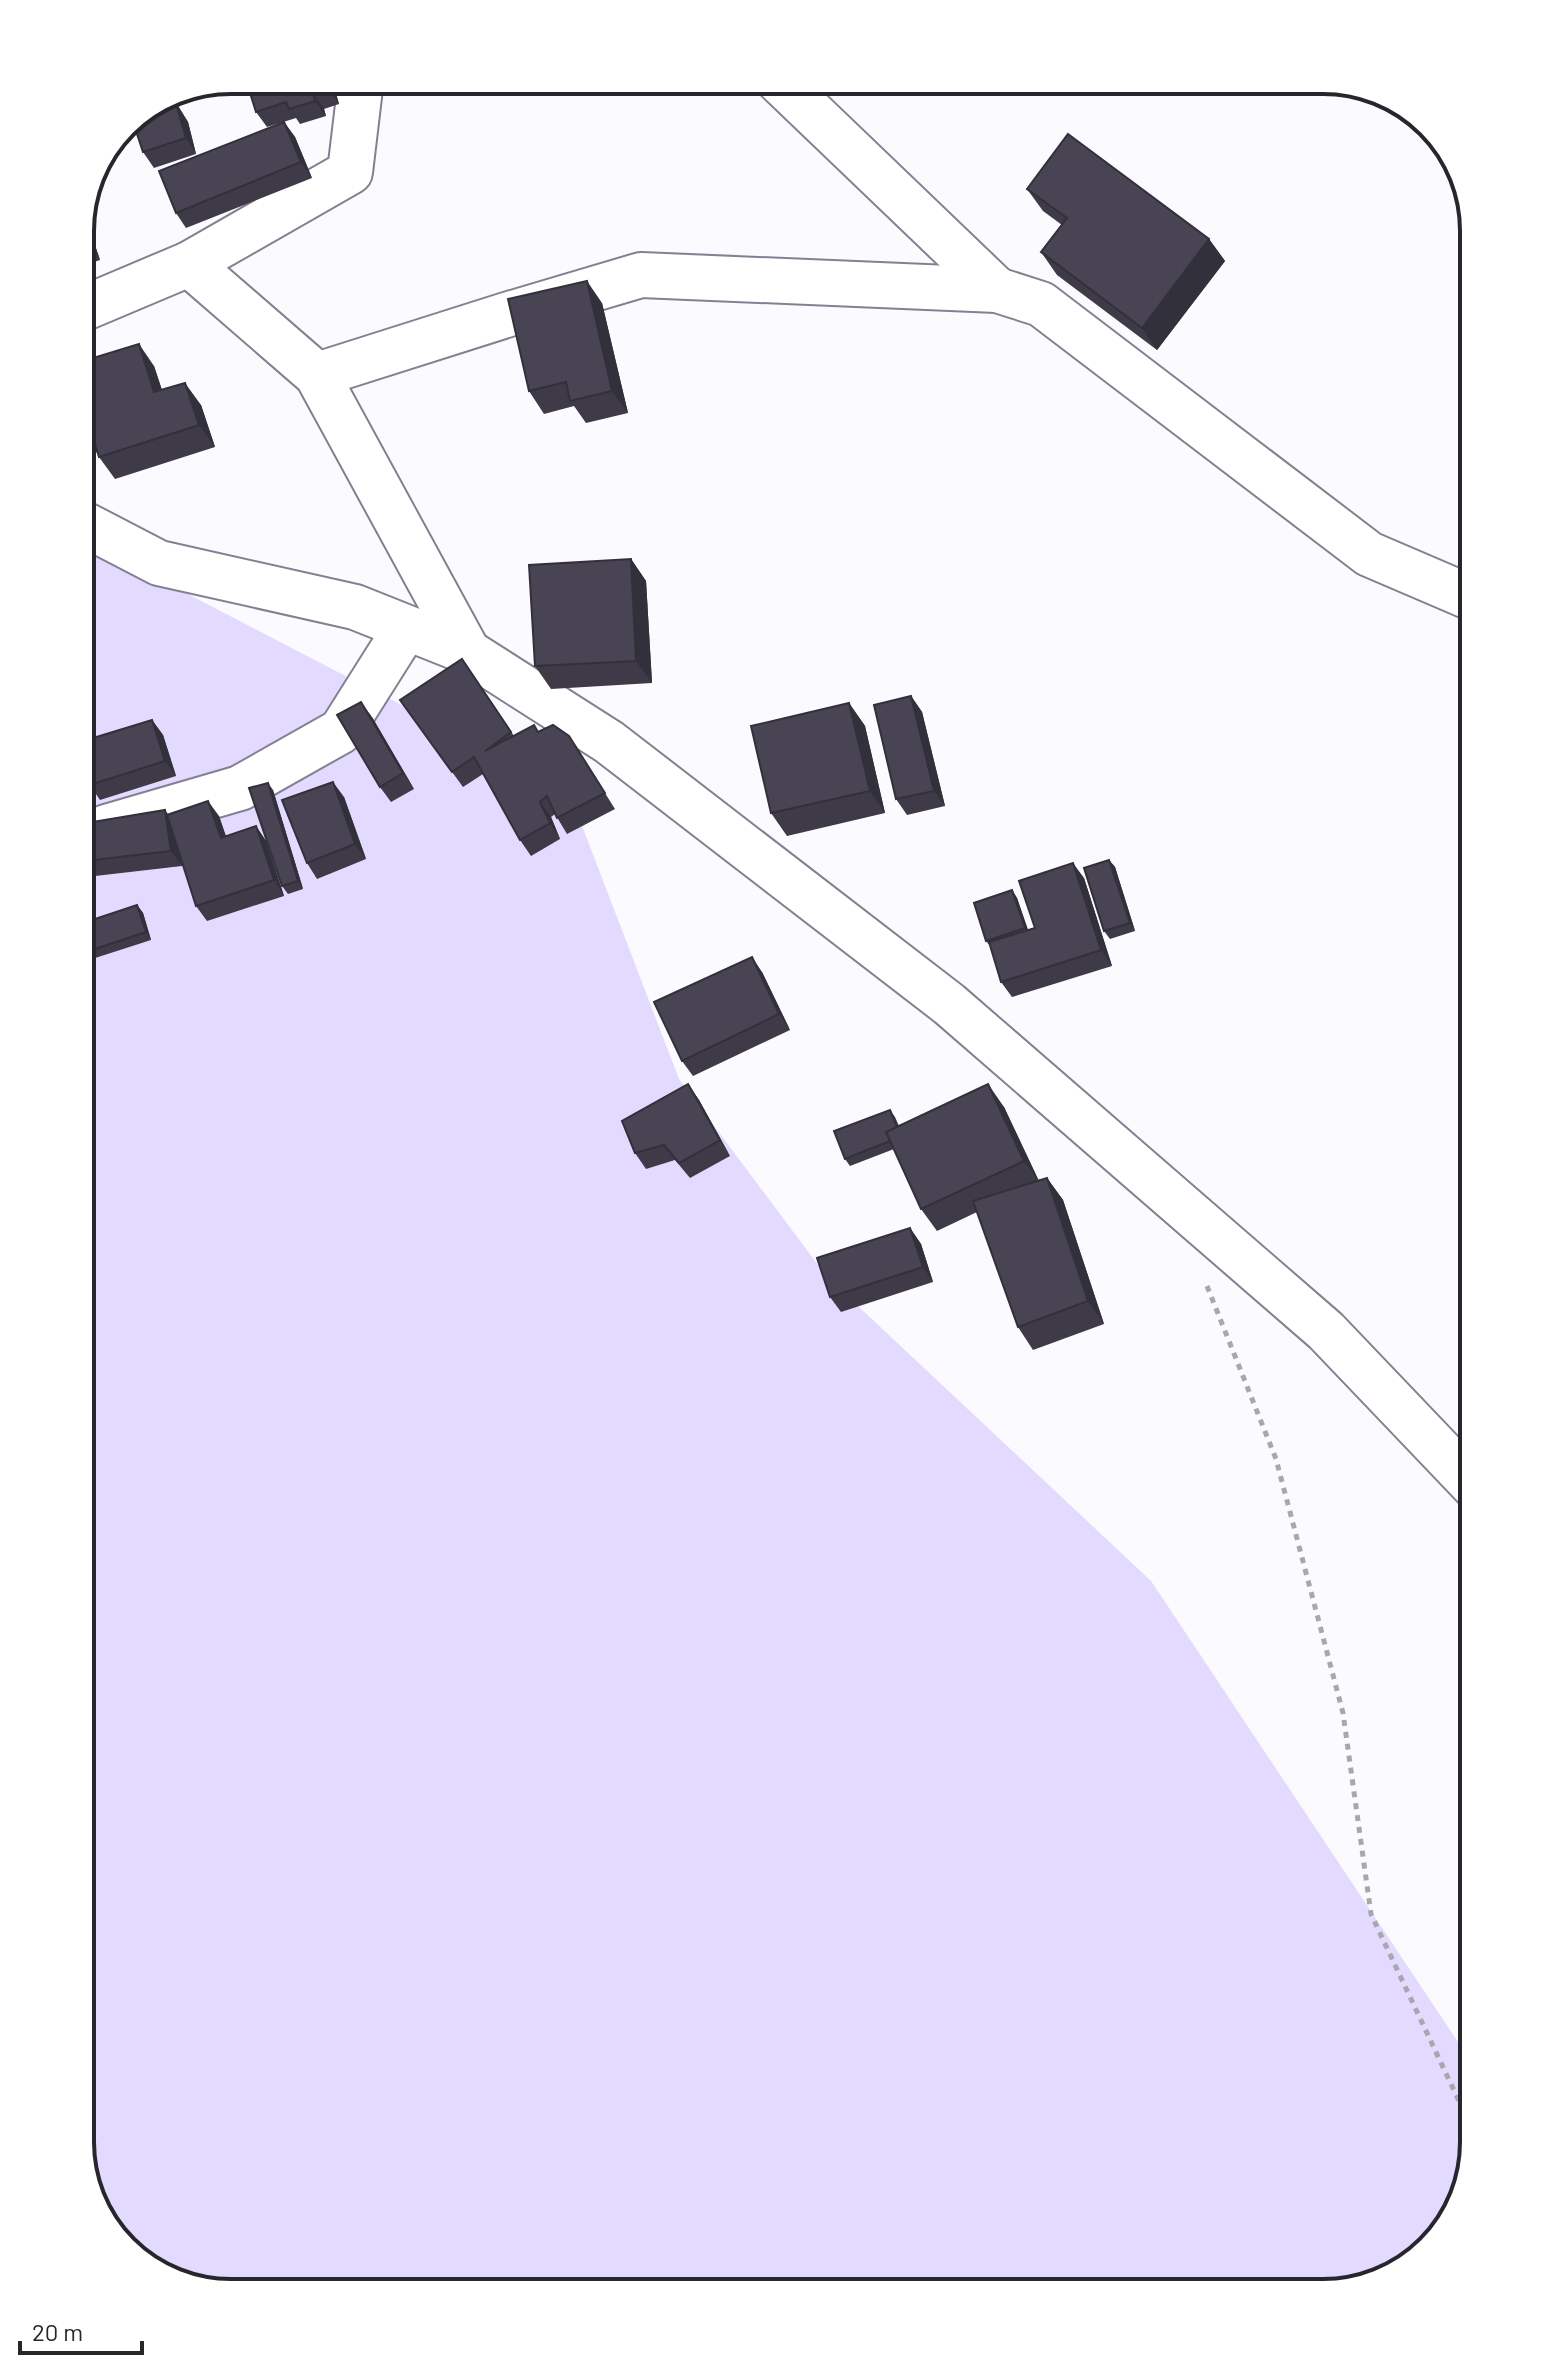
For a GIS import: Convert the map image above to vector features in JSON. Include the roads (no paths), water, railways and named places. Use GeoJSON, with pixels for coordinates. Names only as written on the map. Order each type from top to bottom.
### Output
{"type":"FeatureCollection","features":[{"type":"Feature","properties":{"kind":"street"},"geometry":{"type":"LineString","coordinates":[[94,304],[189,264],[350,172],[359,94]]}},
{"type":"Feature","properties":{"kind":"street"},"geometry":{"type":"LineString","coordinates":[[793,94],[997,290]]}},
{"type":"Feature","properties":{"kind":"street"},"geometry":{"type":"LineString","coordinates":[[189,264],[317,375],[468,652]]}},
{"type":"Feature","properties":{"kind":"street"},"geometry":{"type":"LineString","coordinates":[[317,375],[641,275],[997,290],[1041,304],[1369,554],[1460,593]]}},
{"type":"Feature","properties":{"kind":"street"},"geometry":{"type":"LineString","coordinates":[[94,529],[159,563],[355,607],[468,652],[609,742],[949,1004],[1326,1331],[1460,1471]]}},
{"type":"Feature","properties":{"kind":"street"},"geometry":{"type":"LineString","coordinates":[[94,830],[240,788],[341,731],[406,628]]}}]}
